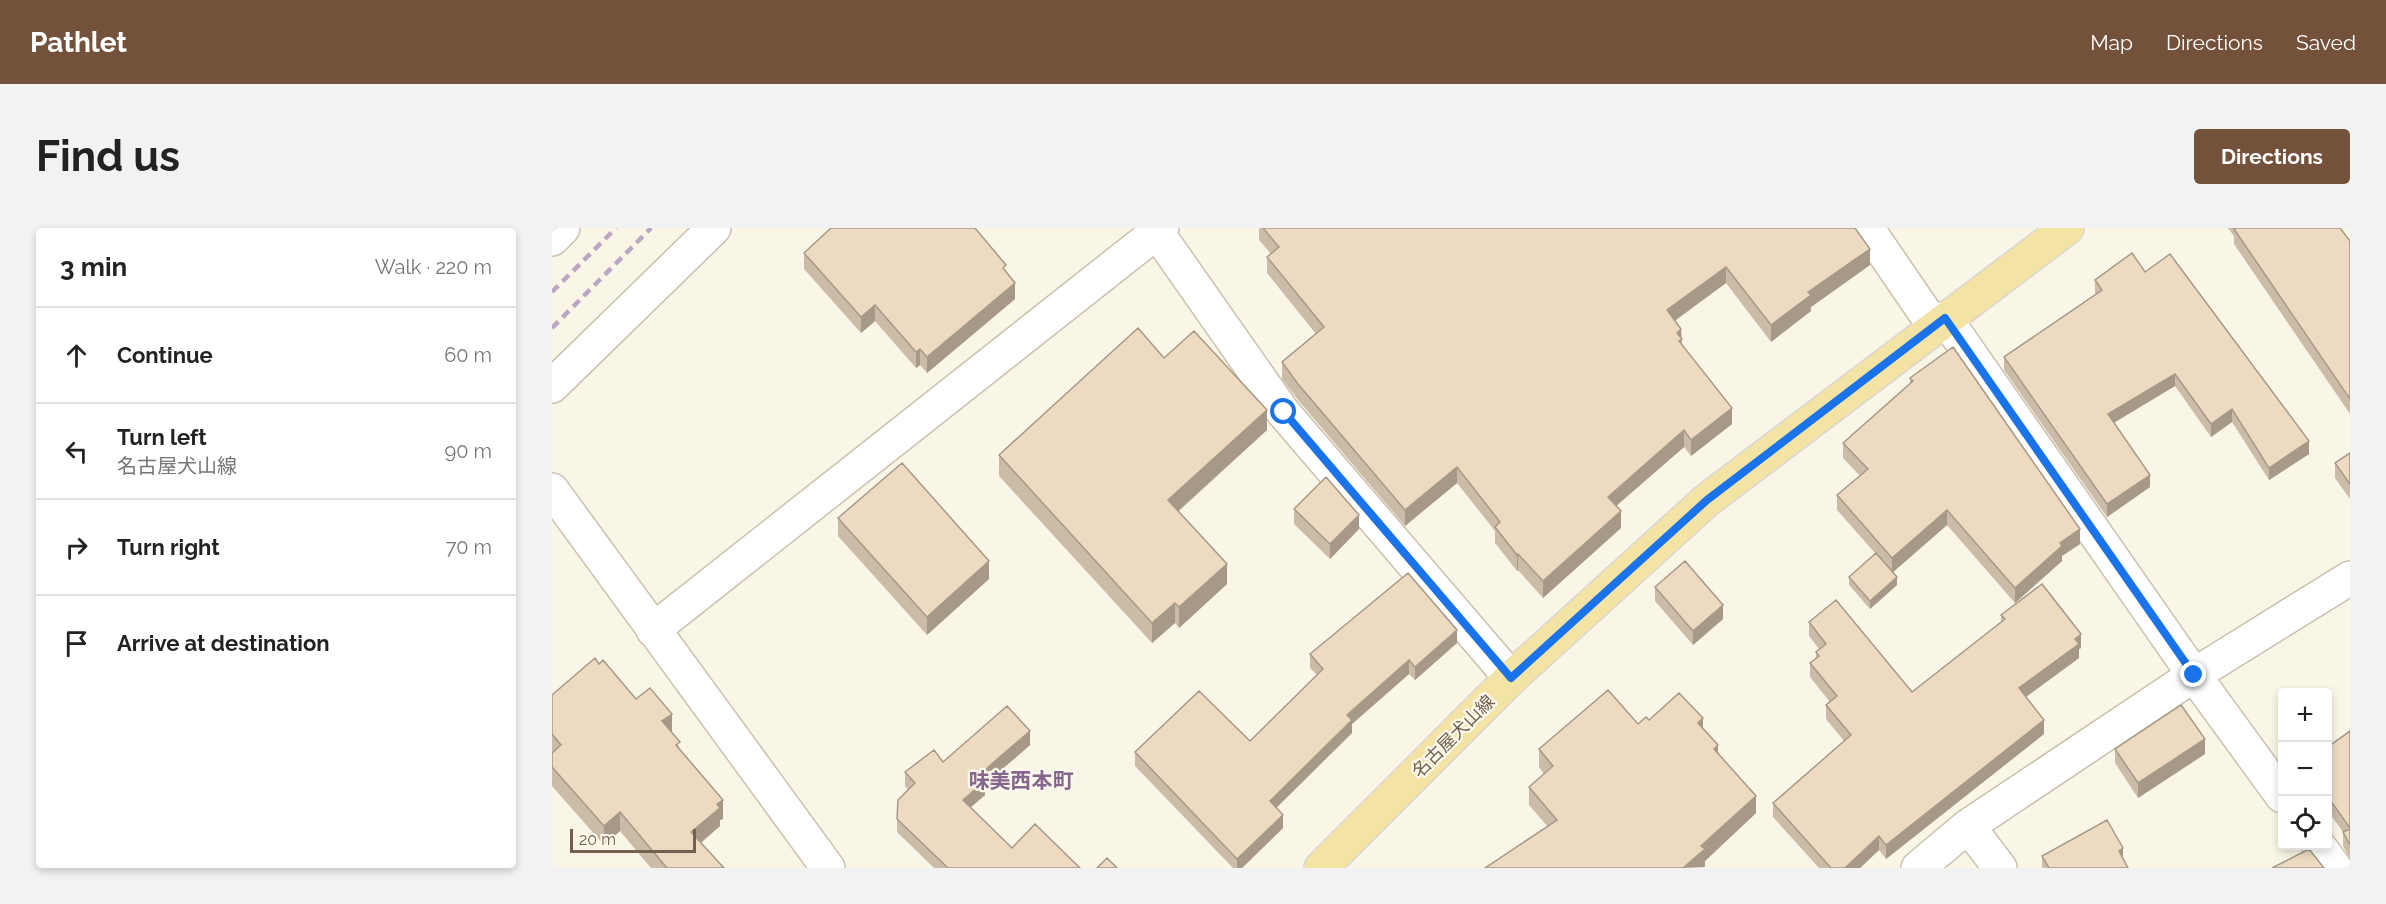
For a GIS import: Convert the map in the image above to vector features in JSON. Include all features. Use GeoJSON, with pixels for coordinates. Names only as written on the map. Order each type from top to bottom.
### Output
{"type":"FeatureCollection","features":[{"type":"Feature","properties":{"kind":"main road","name":"名古屋犬山線"},"geometry":{"type":"LineString","coordinates":[[1321,868],[1511,678],[1707,500],[1939,322],[2067,228]]}},
{"type":"Feature","properties":{"kind":"street"},"geometry":{"type":"LineString","coordinates":[[552,239],[563,228]]}},
{"type":"Feature","properties":{"kind":"street"},"geometry":{"type":"LineString","coordinates":[[552,386],[714,228]]}},
{"type":"Feature","properties":{"kind":"street"},"geometry":{"type":"LineString","coordinates":[[1867,228],[1939,322],[2278,789]]}},
{"type":"Feature","properties":{"kind":"street"},"geometry":{"type":"LineString","coordinates":[[653,630],[1158,229],[1284,412],[1511,678]]}},
{"type":"Feature","properties":{"kind":"street"},"geometry":{"type":"LineString","coordinates":[[552,490],[828,868]]}},
{"type":"Feature","properties":{"kind":"street"},"geometry":{"type":"LineString","coordinates":[[1918,868],[1968,826],[2194,675],[2350,578]]}},
{"type":"Feature","properties":{"kind":"street"},"geometry":{"type":"LineString","coordinates":[[1968,826],[2000,868]]}},
{"type":"Feature","properties":{"kind":"street"},"geometry":{"type":"LineString","coordinates":[[2322,850],[2335,868]]}},
{"type":"Feature","properties":{"kind":"building"},"geometry":{"type":"Polygon","coordinates":[[[831,228],[975,228],[1006,265],[1003,268],[1015,283],[927,357],[920,349],[916,352],[875,305],[861,317],[804,253],[831,228]]]}},
{"type":"Feature","properties":{"kind":"building"},"geometry":{"type":"Polygon","coordinates":[[[1263,228],[1855,228],[1870,249],[1808,292],[1811,295],[1771,325],[1726,267],[1667,310],[1681,329],[1677,333],[1682,339],[1679,341],[1732,408],[1691,440],[1684,430],[1608,497],[1621,511],[1543,581],[1517,555],[1495,527],[1500,522],[1457,467],[1405,510],[1298,384],[1282,362],[1324,327],[1267,257],[1279,247],[1263,228]]]}},
{"type":"Feature","properties":{"kind":"building"},"geometry":{"type":"Polygon","coordinates":[[[2340,228],[2350,241],[2350,399],[2234,229],[2340,228]]]}},
{"type":"Feature","properties":{"kind":"building"},"geometry":{"type":"Polygon","coordinates":[[[2132,253],[2145,272],[2170,254],[2309,441],[2269,468],[2232,409],[2211,424],[2175,374],[2108,414],[2150,475],[2107,504],[2004,357],[2102,290],[2095,280],[2132,253]]]}},
{"type":"Feature","properties":{"kind":"building"},"geometry":{"type":"Polygon","coordinates":[[[1138,328],[1164,358],[1194,331],[1267,410],[1168,500],[1227,564],[1179,607],[1175,603],[1152,623],[999,455],[1138,328]]]}},
{"type":"Feature","properties":{"kind":"building"},"geometry":{"type":"Polygon","coordinates":[[[1953,347],[2080,529],[2060,543],[2062,546],[2015,588],[1947,510],[1892,558],[1837,495],[1868,469],[1843,443],[1913,381],[1910,378],[1953,347]]]}},
{"type":"Feature","properties":{"kind":"building"},"geometry":{"type":"Polygon","coordinates":[[[2350,453],[2350,484],[2335,463],[2350,453]]]}},
{"type":"Feature","properties":{"kind":"building"},"geometry":{"type":"Polygon","coordinates":[[[902,463],[989,561],[927,617],[838,518],[902,463]]]}},
{"type":"Feature","properties":{"kind":"building"},"geometry":{"type":"Polygon","coordinates":[[[1326,477],[1359,515],[1330,544],[1294,509],[1326,477]]]}},
{"type":"Feature","properties":{"kind":"building"},"geometry":{"type":"Polygon","coordinates":[[[1876,553],[1897,577],[1870,601],[1849,577],[1876,553]]]}},
{"type":"Feature","properties":{"kind":"building"},"geometry":{"type":"Polygon","coordinates":[[[1685,561],[1723,605],[1693,631],[1655,587],[1685,561]]]}},
{"type":"Feature","properties":{"kind":"building"},"geometry":{"type":"Polygon","coordinates":[[[1408,573],[1457,630],[1415,667],[1409,660],[1347,715],[1352,720],[1270,801],[1283,815],[1237,859],[1135,752],[1199,691],[1250,741],[1323,669],[1310,654],[1408,573]]]}},
{"type":"Feature","properties":{"kind":"building"},"geometry":{"type":"Polygon","coordinates":[[[2042,584],[2081,634],[2075,639],[2079,644],[2019,688],[2044,720],[1886,845],[1879,836],[1845,868],[1831,868],[1773,803],[1851,735],[1826,705],[1837,696],[1810,663],[1819,656],[1816,652],[1826,644],[1809,622],[1836,600],[1912,692],[2005,619],[2001,615],[2042,584]]]}},
{"type":"Feature","properties":{"kind":"building"},"geometry":{"type":"Polygon","coordinates":[[[595,658],[599,664],[603,660],[636,699],[650,688],[672,714],[662,721],[680,742],[676,745],[723,800],[717,804],[720,808],[691,832],[724,868],[667,868],[620,812],[604,826],[552,767],[552,753],[561,745],[552,734],[552,695],[595,658]]]}},
{"type":"Feature","properties":{"kind":"building"},"geometry":{"type":"Polygon","coordinates":[[[1608,690],[1638,724],[1646,717],[1649,720],[1679,693],[1703,718],[1698,723],[1718,745],[1714,749],[1756,796],[1701,846],[1705,849],[1683,868],[1485,868],[1557,820],[1529,787],[1553,766],[1539,749],[1608,690]]]}},
{"type":"Feature","properties":{"kind":"building"},"geometry":{"type":"Polygon","coordinates":[[[2181,705],[2205,739],[2138,783],[2115,749],[2181,705]]]}},
{"type":"Feature","properties":{"kind":"building"},"geometry":{"type":"Polygon","coordinates":[[[1007,706],[1030,731],[979,775],[985,781],[963,800],[1012,848],[1035,824],[1080,868],[948,868],[897,819],[898,800],[915,783],[905,772],[934,750],[943,762],[1007,706]]]}},
{"type":"Feature","properties":{"kind":"building"},"geometry":{"type":"Polygon","coordinates":[[[2350,731],[2350,828],[2332,803],[2332,744],[2350,731]]]}},
{"type":"Feature","properties":{"kind":"building"},"geometry":{"type":"Polygon","coordinates":[[[2107,820],[2123,848],[2119,851],[2128,868],[2049,868],[2042,856],[2107,820]]]}},
{"type":"Feature","properties":{"kind":"building"},"geometry":{"type":"Polygon","coordinates":[[[2350,829],[2350,845],[2343,832],[2350,829]]]}},
{"type":"Feature","properties":{"kind":"building"},"geometry":{"type":"Polygon","coordinates":[[[2310,850],[2324,868],[2272,868],[2310,850]]]}},
{"type":"Feature","properties":{"kind":"building"},"geometry":{"type":"Polygon","coordinates":[[[1107,858],[1117,868],[1097,868],[1107,858]]]}},
{"type":"Feature","properties":{"kind":"railway"},"geometry":{"type":"LineString","coordinates":[[552,292],[616,228]]}},
{"type":"Feature","properties":{"kind":"railway"},"geometry":{"type":"LineString","coordinates":[[552,328],[651,228]]}},
{"type":"Feature","properties":{"kind":"district","name":"味美西本町"},"geometry":{"type":"Point","coordinates":[1021,780]}},
{"type":"Feature","properties":{"kind":"route"},"geometry":{"type":"LineString","coordinates":[[1284,412],[1511,678],[1707,500],[1945,318],[2194,675]]}}]}
